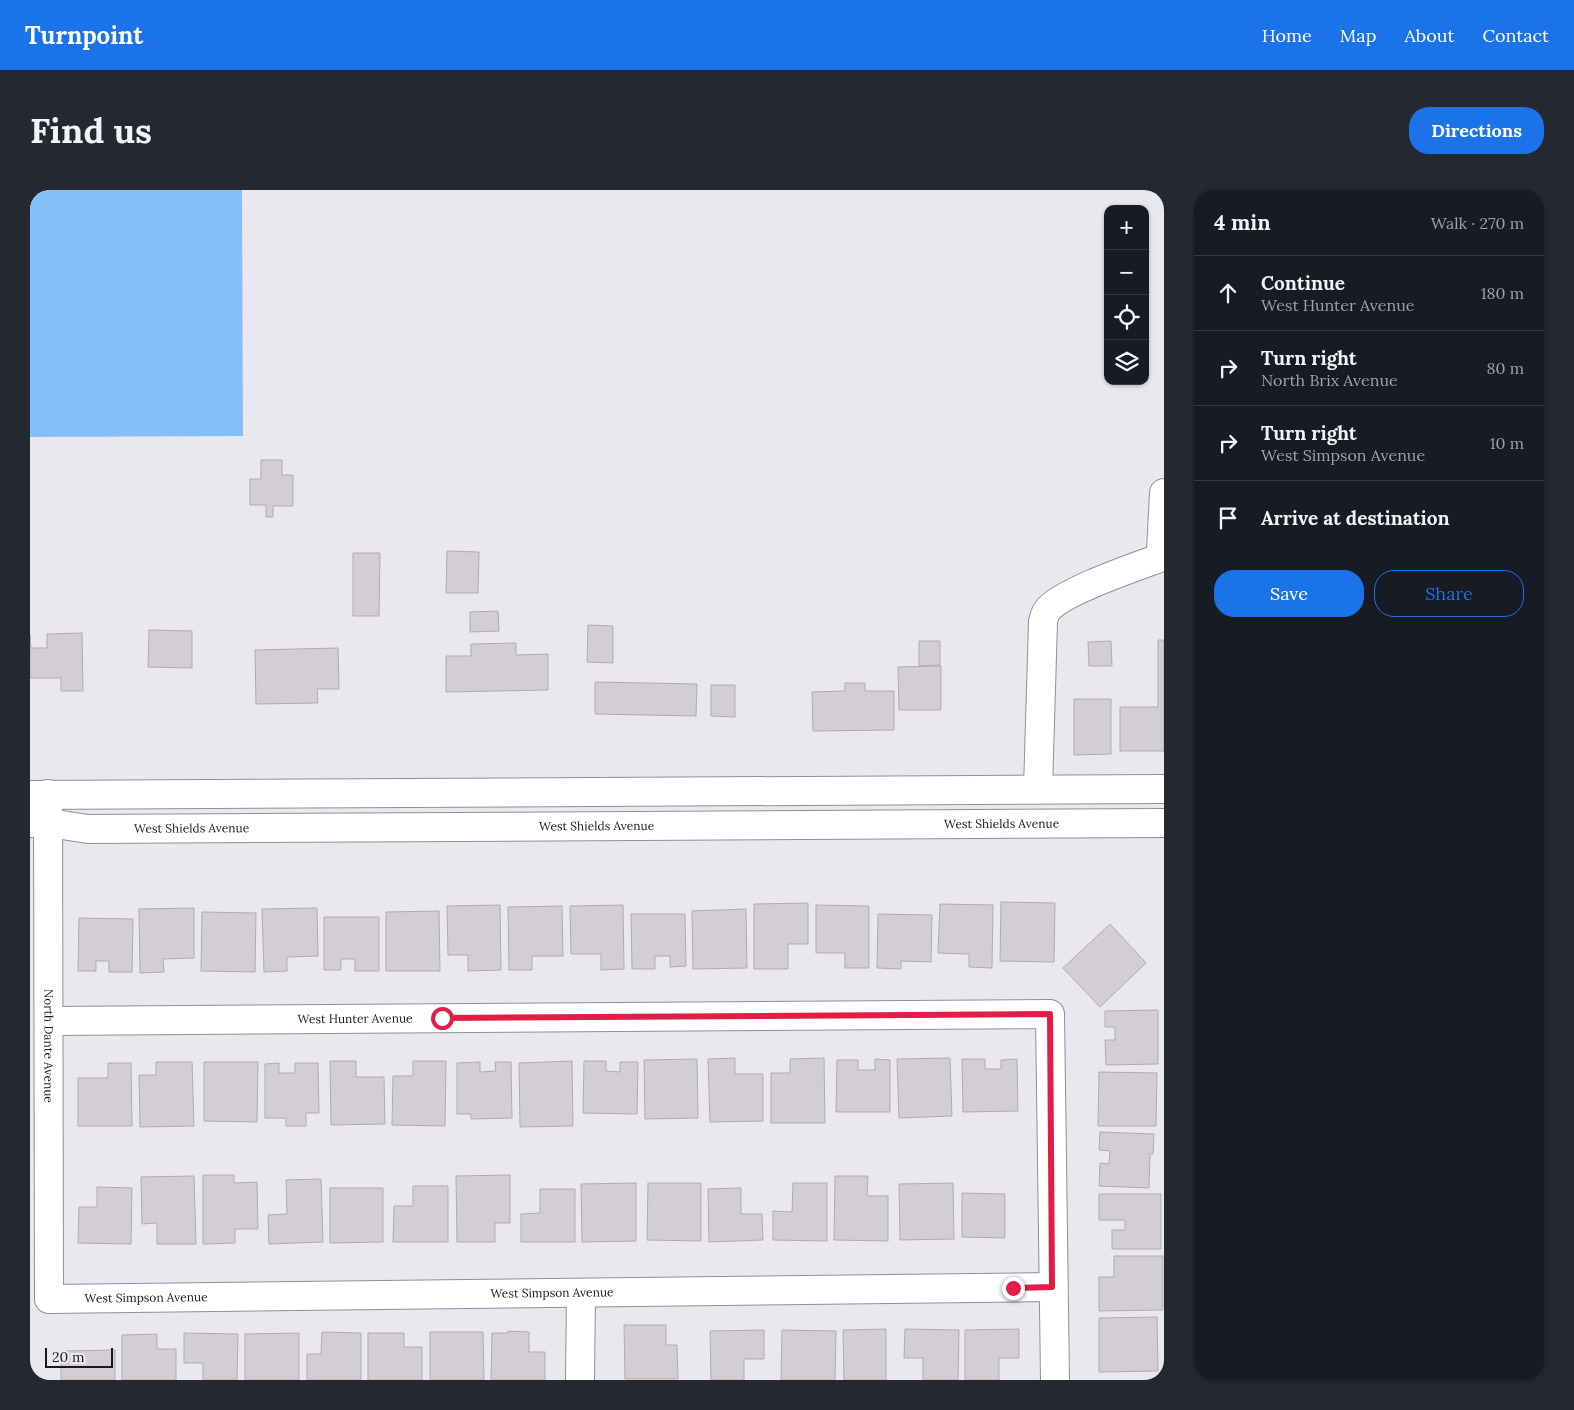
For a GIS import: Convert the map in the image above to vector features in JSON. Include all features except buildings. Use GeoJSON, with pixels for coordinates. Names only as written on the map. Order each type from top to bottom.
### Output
{"type":"FeatureCollection","features":[{"type":"Feature","properties":{"kind":"street"},"geometry":{"type":"LineString","coordinates":[[1038,789],[1043,622],[1047,610],[1056,603],[1097,582],[1160,559],[1164,493]]}},
{"type":"Feature","properties":{"kind":"street"},"geometry":{"type":"LineString","coordinates":[[39,794],[1164,788]]}},
{"type":"Feature","properties":{"kind":"street","name":"North Dante Avenue"},"geometry":{"type":"LineString","coordinates":[[39,794],[50,1021],[49,1299]]}},
{"type":"Feature","properties":{"kind":"street","name":"West Shields Avenue"},"geometry":{"type":"LineString","coordinates":[[40,823],[98,829],[1164,823]]}},
{"type":"Feature","properties":{"kind":"street","name":"West Hunter Avenue"},"geometry":{"type":"LineString","coordinates":[[50,1021],[1050,1014],[1052,1287]]}},
{"type":"Feature","properties":{"kind":"street"},"geometry":{"type":"LineString","coordinates":[[1052,1287],[1055,1380]]}},
{"type":"Feature","properties":{"kind":"street","name":"West Simpson Avenue"},"geometry":{"type":"LineString","coordinates":[[49,1299],[1052,1287]]}},
{"type":"Feature","properties":{"kind":"street"},"geometry":{"type":"LineString","coordinates":[[580,1380],[581,1293]]}},
{"type":"Feature","properties":{"kind":"water"},"geometry":{"type":"Polygon","coordinates":[[[30,190],[242,190],[243,436],[30,437],[30,190]]]}},
{"type":"Feature","properties":{"kind":"route"},"geometry":{"type":"LineString","coordinates":[[442,1018],[1050,1014],[1052,1287],[1013,1288]]}}]}
